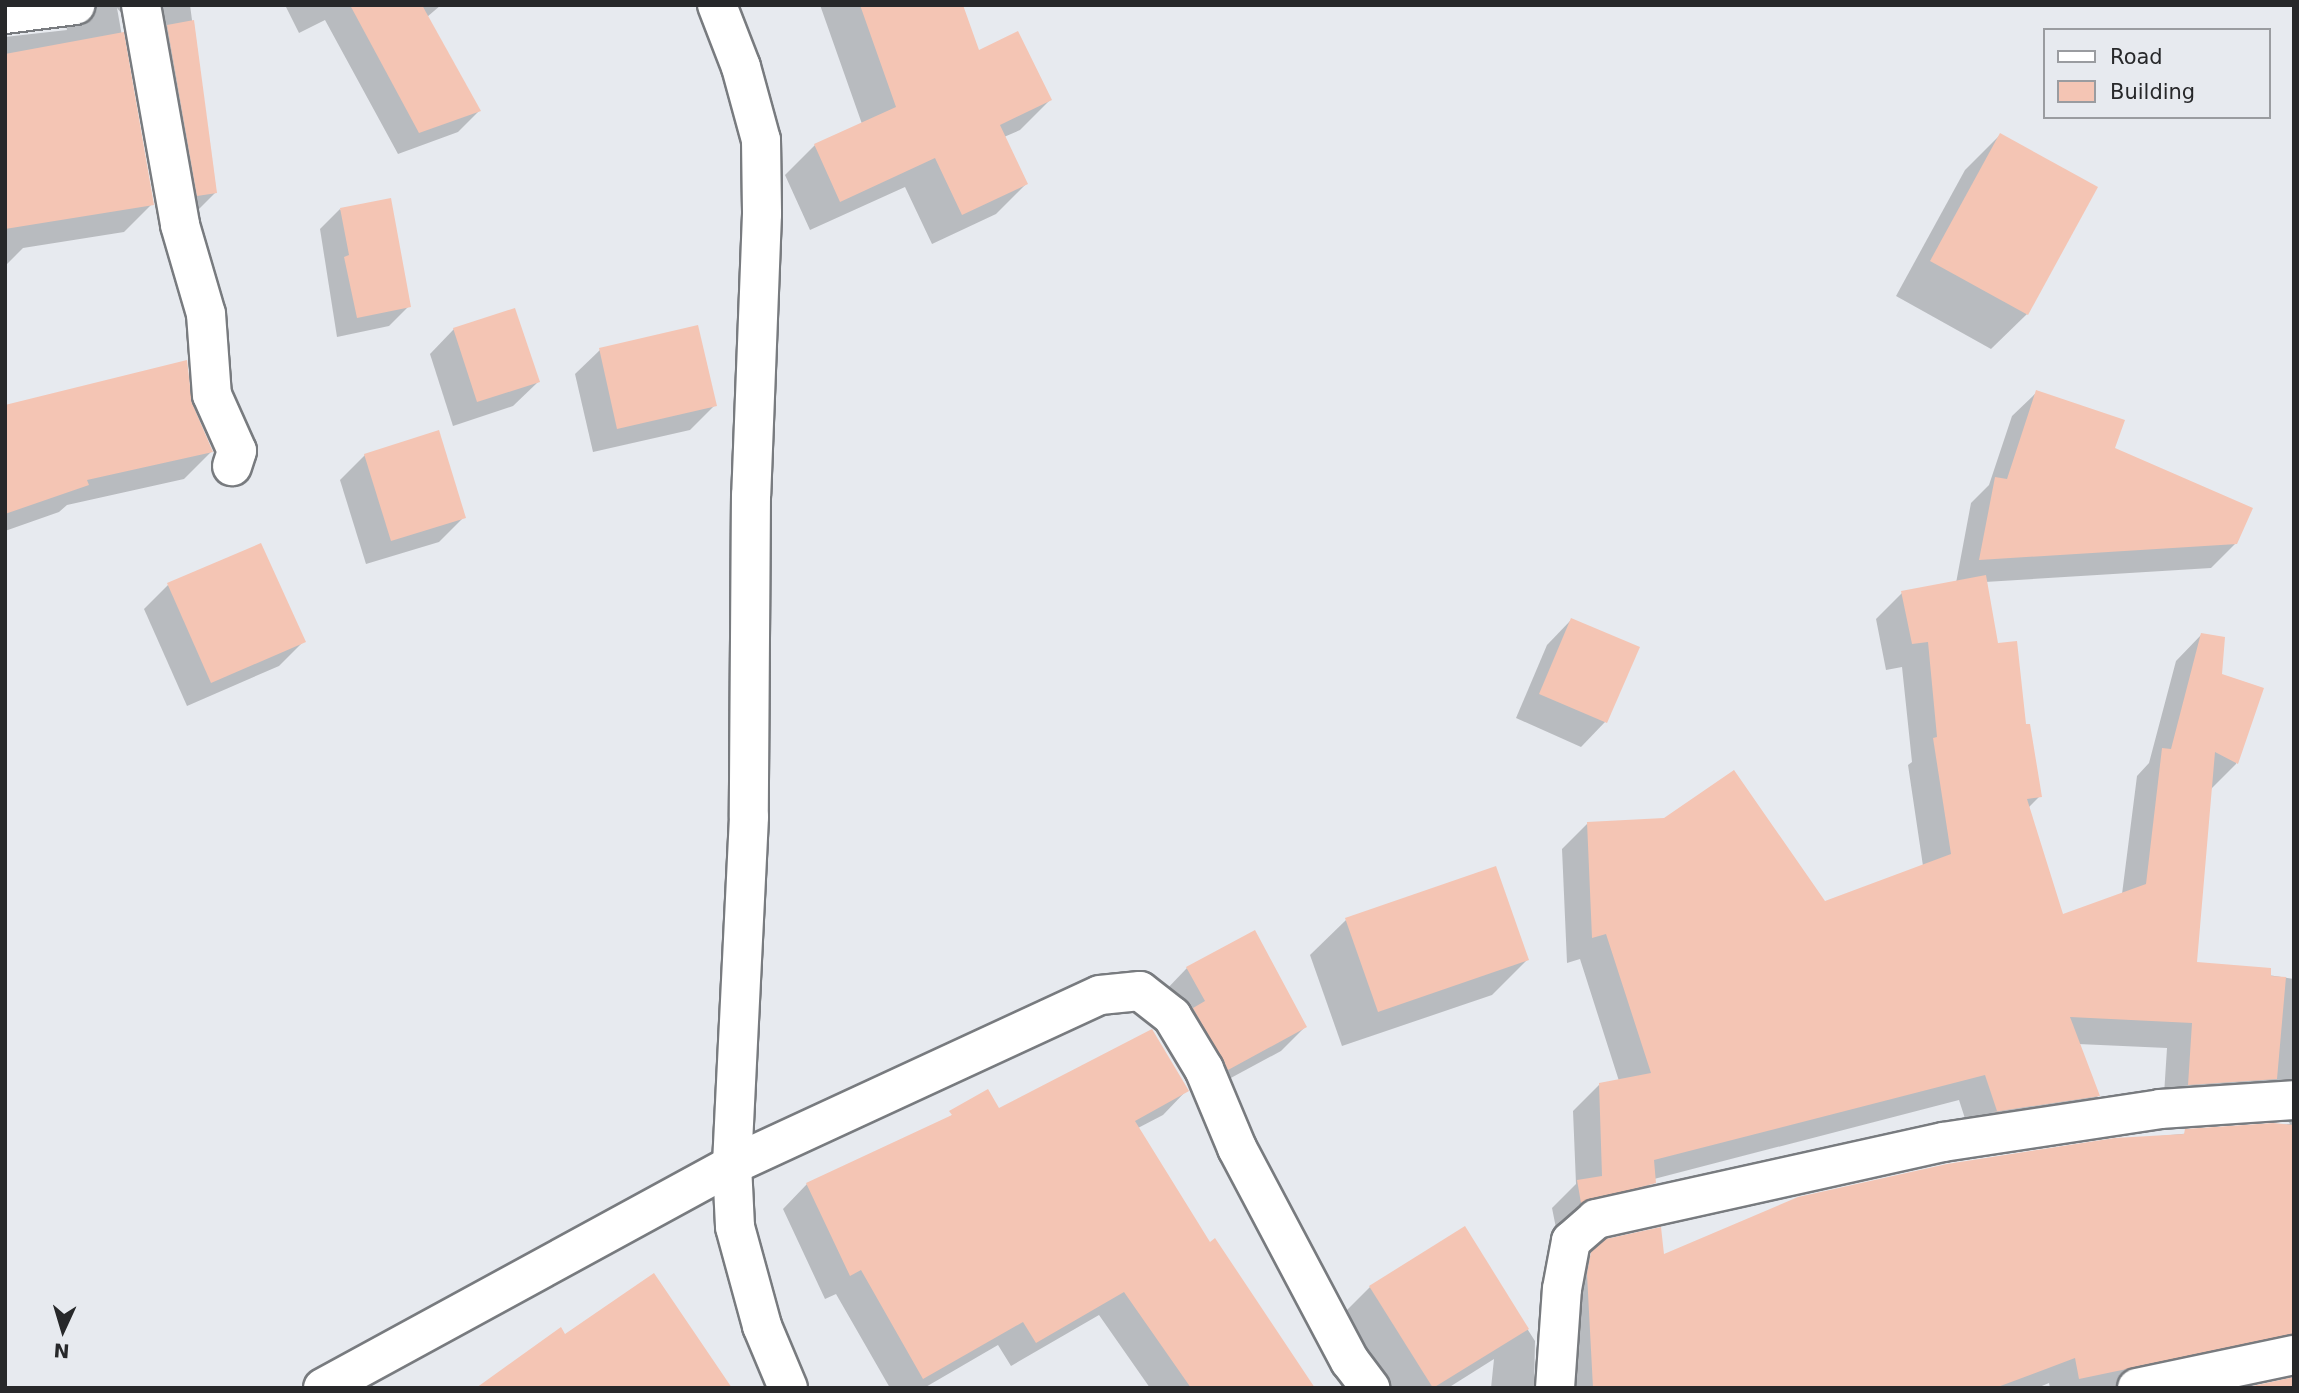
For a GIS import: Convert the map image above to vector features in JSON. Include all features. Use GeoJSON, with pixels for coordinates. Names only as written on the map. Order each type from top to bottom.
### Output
{"type":"FeatureCollection","features":[{"type":"Feature","properties":{"kind":"street"},"geometry":{"type":"LineString","coordinates":[[5,15],[75,5]]}},
{"type":"Feature","properties":{"kind":"street"},"geometry":{"type":"LineString","coordinates":[[141,5],[180,225],[206,314],[212,395],[237,451],[232,466]]}},
{"type":"Feature","properties":{"kind":"street"},"geometry":{"type":"LineString","coordinates":[[717,5],[741,67],[761,140],[762,214],[751,495],[749,817],[732,1165],[735,1227],[762,1326],[788,1388]]}},
{"type":"Feature","properties":{"kind":"street"},"geometry":{"type":"LineString","coordinates":[[323,1388],[732,1165],[1100,995],[1140,991],[1172,1016],[1204,1069],[1237,1148],[1350,1361],[1370,1388]]}},
{"type":"Feature","properties":{"kind":"street"},"geometry":{"type":"LineString","coordinates":[[1555,1388],[1562,1289],[1572,1241],[1596,1219],[1943,1142],[2160,1109],[2294,1100]]}},
{"type":"Feature","properties":{"kind":"street"},"geometry":{"type":"LineString","coordinates":[[2137,1388],[2294,1355]]}},
{"type":"Feature","properties":{"kind":"building"},"geometry":{"type":"Polygon","coordinates":[[[350,5],[422,5],[481,111],[419,133],[350,5]]]}},
{"type":"Feature","properties":{"kind":"building"},"geometry":{"type":"Polygon","coordinates":[[[860,5],[963,5],[979,50],[1018,31],[1052,100],[1000,125],[1028,184],[962,215],[935,158],[840,202],[814,144],[896,107],[860,5]]]}},
{"type":"Feature","properties":{"kind":"building"},"geometry":{"type":"Polygon","coordinates":[[[194,20],[217,193],[197,196],[167,25],[194,20]]]}},
{"type":"Feature","properties":{"kind":"building"},"geometry":{"type":"Polygon","coordinates":[[[124,32],[154,205],[5,229],[5,54],[124,32]]]}},
{"type":"Feature","properties":{"kind":"building"},"geometry":{"type":"Polygon","coordinates":[[[2000,133],[2098,187],[2028,315],[1930,261],[2000,133]]]}},
{"type":"Feature","properties":{"kind":"building"},"geometry":{"type":"Polygon","coordinates":[[[391,198],[411,307],[357,318],[344,257],[349,255],[340,208],[391,198]]]}},
{"type":"Feature","properties":{"kind":"building"},"geometry":{"type":"Polygon","coordinates":[[[515,308],[540,382],[477,402],[453,328],[515,308]]]}},
{"type":"Feature","properties":{"kind":"building"},"geometry":{"type":"Polygon","coordinates":[[[698,325],[717,406],[617,429],[599,348],[698,325]]]}},
{"type":"Feature","properties":{"kind":"building"},"geometry":{"type":"Polygon","coordinates":[[[187,360],[192,403],[213,452],[87,480],[89,485],[5,514],[5,405],[187,360]]]}},
{"type":"Feature","properties":{"kind":"building"},"geometry":{"type":"Polygon","coordinates":[[[2036,390],[2125,420],[2115,448],[2253,508],[2237,544],[1979,560],[1995,477],[2007,479],[2036,390]]]}},
{"type":"Feature","properties":{"kind":"building"},"geometry":{"type":"Polygon","coordinates":[[[439,430],[466,518],[391,541],[364,454],[439,430]]]}},
{"type":"Feature","properties":{"kind":"building"},"geometry":{"type":"Polygon","coordinates":[[[261,543],[306,642],[211,683],[167,583],[261,543]]]}},
{"type":"Feature","properties":{"kind":"building"},"geometry":{"type":"Polygon","coordinates":[[[1986,575],[1998,643],[2017,641],[2026,724],[2030,724],[2042,797],[2027,799],[2063,914],[2146,884],[2162,748],[2171,749],[2201,633],[2225,637],[2222,674],[2264,688],[2238,764],[2215,752],[2197,962],[2271,968],[2271,976],[2286,977],[2277,1079],[2188,1085],[2192,1023],[2070,1017],[2100,1096],[1993,1112],[1997,1111],[1985,1075],[1654,1160],[1656,1183],[1581,1203],[1577,1180],[1602,1176],[1599,1083],[1651,1073],[1606,934],[1592,938],[1587,822],[1664,818],[1734,770],[1825,901],[1951,854],[1933,738],[1937,737],[1928,642],[1912,644],[1901,591],[1986,575]]]}},
{"type":"Feature","properties":{"kind":"building"},"geometry":{"type":"Polygon","coordinates":[[[1571,618],[1640,647],[1607,723],[1539,694],[1571,618]]]}},
{"type":"Feature","properties":{"kind":"building"},"geometry":{"type":"Polygon","coordinates":[[[1496,866],[1529,960],[1378,1012],[1345,918],[1496,866]]]}},
{"type":"Feature","properties":{"kind":"building"},"geometry":{"type":"Polygon","coordinates":[[[1255,930],[1307,1027],[1228,1070],[1193,1008],[1205,1001],[1186,967],[1255,930]]]}},
{"type":"Feature","properties":{"kind":"building"},"geometry":{"type":"Polygon","coordinates":[[[1152,1029],[1189,1091],[1135,1121],[1210,1242],[1215,1238],[1315,1388],[1191,1388],[1124,1292],[1036,1343],[1023,1322],[923,1379],[861,1270],[850,1276],[806,1183],[952,1115],[949,1111],[988,1089],[999,1108],[1152,1029]]]}},
{"type":"Feature","properties":{"kind":"building"},"geometry":{"type":"Polygon","coordinates":[[[2273,1123],[2294,1125],[2294,1334],[2079,1379],[2075,1358],[1995,1388],[1593,1388],[1587,1274],[1591,1252],[1606,1239],[1661,1227],[1664,1254],[1798,1197],[1947,1164],[2115,1138],[2184,1134],[2185,1129],[2273,1123]]]}},
{"type":"Feature","properties":{"kind":"building"},"geometry":{"type":"Polygon","coordinates":[[[1465,1226],[1529,1329],[1433,1388],[1369,1286],[1465,1226]]]}},
{"type":"Feature","properties":{"kind":"building"},"geometry":{"type":"Polygon","coordinates":[[[654,1273],[732,1388],[476,1388],[561,1327],[565,1334],[654,1273]]]}},
{"type":"Feature","properties":{"kind":"building"},"geometry":{"type":"Polygon","coordinates":[[[2294,1377],[2294,1388],[2248,1388],[2248,1387],[2294,1377]]]}}]}
